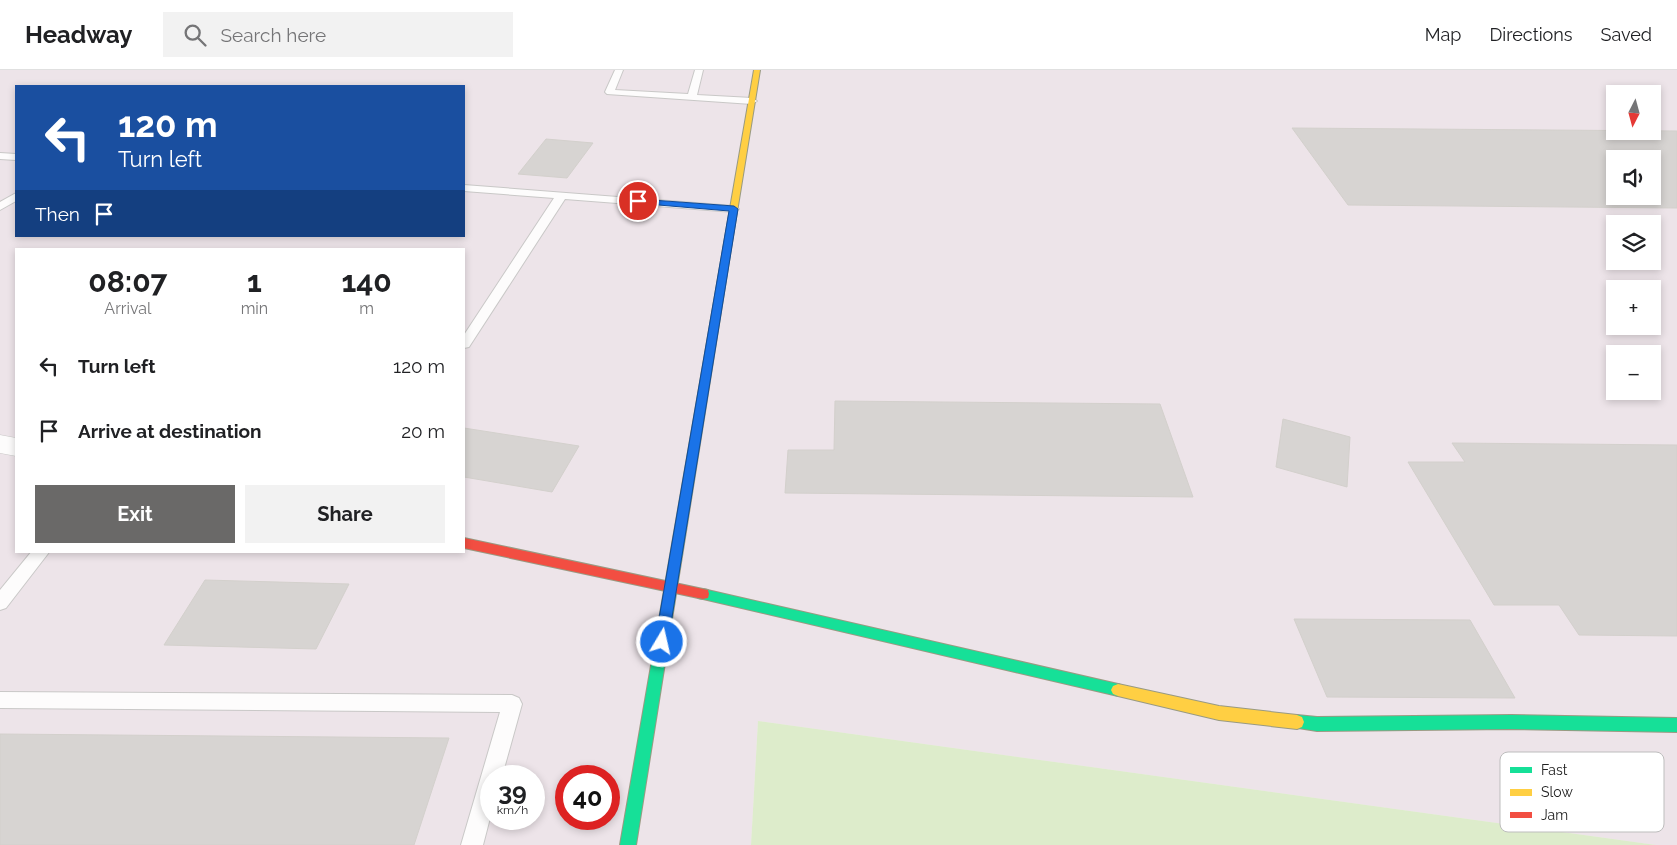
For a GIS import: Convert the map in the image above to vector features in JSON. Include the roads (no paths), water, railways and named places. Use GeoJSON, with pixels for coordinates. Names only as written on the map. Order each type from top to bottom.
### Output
{"type":"FeatureCollection","features":[{"type":"Feature","properties":{"kind":"street"},"geometry":{"type":"LineString","coordinates":[[628,845],[757,70]]}},
{"type":"Feature","properties":{"kind":"street"},"geometry":{"type":"LineString","coordinates":[[0,444],[15,447]]}},
{"type":"Feature","properties":{"kind":"street"},"geometry":{"type":"LineString","coordinates":[[465,543],[671,587],[1219,713],[1317,724],[1511,722],[1677,725]]}},
{"type":"Feature","properties":{"kind":"lane"},"geometry":{"type":"LineString","coordinates":[[619,70],[610,92],[752,101]]}},
{"type":"Feature","properties":{"kind":"lane"},"geometry":{"type":"LineString","coordinates":[[692,97],[699,70]]}},
{"type":"Feature","properties":{"kind":"lane"},"geometry":{"type":"LineString","coordinates":[[0,156],[15,157]]}},
{"type":"Feature","properties":{"kind":"lane"},"geometry":{"type":"LineString","coordinates":[[465,188],[734,209]]}},
{"type":"Feature","properties":{"kind":"lane"},"geometry":{"type":"LineString","coordinates":[[465,342],[562,195]]}},
{"type":"Feature","properties":{"kind":"lane"},"geometry":{"type":"LineString","coordinates":[[0,207],[15,197]]}},
{"type":"Feature","properties":{"kind":"lane"},"geometry":{"type":"LineString","coordinates":[[0,604],[40,553]]}},
{"type":"Feature","properties":{"kind":"lane"},"geometry":{"type":"LineString","coordinates":[[0,700],[512,704],[495,765]]}},
{"type":"Feature","properties":{"kind":"lane"},"geometry":{"type":"LineString","coordinates":[[472,845],[480,818]]}}]}
